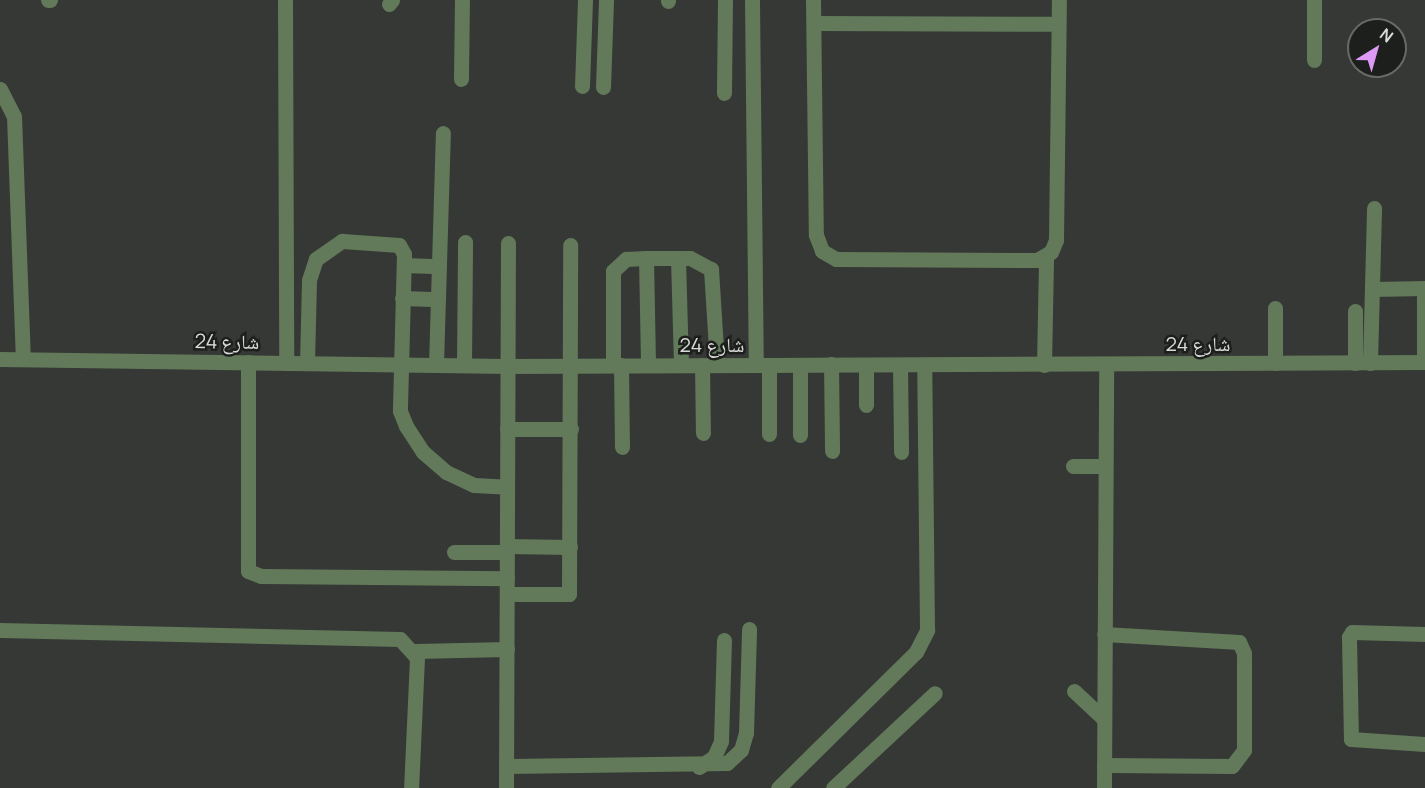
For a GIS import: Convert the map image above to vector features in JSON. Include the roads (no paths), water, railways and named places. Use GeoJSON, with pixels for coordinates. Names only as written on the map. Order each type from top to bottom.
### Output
{"type":"FeatureCollection","features":[{"type":"Feature","properties":{"kind":"lane"},"geometry":{"type":"LineString","coordinates":[[285,0],[286,363]]}},
{"type":"Feature","properties":{"kind":"lane"},"geometry":{"type":"LineString","coordinates":[[461,79],[462,0]]}},
{"type":"Feature","properties":{"kind":"lane"},"geometry":{"type":"LineString","coordinates":[[582,86],[585,0]]}},
{"type":"Feature","properties":{"kind":"lane"},"geometry":{"type":"LineString","coordinates":[[603,87],[606,0]]}},
{"type":"Feature","properties":{"kind":"lane"},"geometry":{"type":"LineString","coordinates":[[724,93],[725,0]]}},
{"type":"Feature","properties":{"kind":"lane"},"geometry":{"type":"LineString","coordinates":[[752,0],[762,365],[769,434]]}},
{"type":"Feature","properties":{"kind":"lane"},"geometry":{"type":"LineString","coordinates":[[813,0],[816,235],[822,251],[836,259],[1046,256]]}},
{"type":"Feature","properties":{"kind":"lane"},"geometry":{"type":"LineString","coordinates":[[1044,365],[1046,256],[1056,240],[1059,0]]}},
{"type":"Feature","properties":{"kind":"lane"},"geometry":{"type":"LineString","coordinates":[[1314,0],[1314,60]]}},
{"type":"Feature","properties":{"kind":"lane"},"geometry":{"type":"LineString","coordinates":[[813,23],[1058,24]]}},
{"type":"Feature","properties":{"kind":"lane"},"geometry":{"type":"LineString","coordinates":[[0,89],[14,116],[23,359]]}},
{"type":"Feature","properties":{"kind":"lane"},"geometry":{"type":"LineString","coordinates":[[436,365],[443,133]]}},
{"type":"Feature","properties":{"kind":"lane"},"geometry":{"type":"LineString","coordinates":[[1363,363],[1372,289],[1374,208]]}},
{"type":"Feature","properties":{"kind":"lane"},"geometry":{"type":"LineString","coordinates":[[307,363],[309,280],[323,251],[342,241],[396,244],[404,251],[399,364],[400,411],[423,452],[460,480],[507,487]]}},
{"type":"Feature","properties":{"kind":"lane"},"geometry":{"type":"LineString","coordinates":[[464,365],[465,242]]}},
{"type":"Feature","properties":{"kind":"lane"},"geometry":{"type":"LineString","coordinates":[[506,788],[508,243]]}},
{"type":"Feature","properties":{"kind":"lane"},"geometry":{"type":"LineString","coordinates":[[507,594],[569,594],[572,366],[570,245]]}},
{"type":"Feature","properties":{"kind":"lane"},"geometry":{"type":"LineString","coordinates":[[646,258],[648,365]]}},
{"type":"Feature","properties":{"kind":"lane"},"geometry":{"type":"LineString","coordinates":[[678,258],[681,365]]}},
{"type":"Feature","properties":{"kind":"lane"},"geometry":{"type":"LineString","coordinates":[[622,447],[613,271],[626,259],[698,260],[716,276],[703,433]]}},
{"type":"Feature","properties":{"kind":"lane"},"geometry":{"type":"LineString","coordinates":[[404,265],[439,266]]}},
{"type":"Feature","properties":{"kind":"lane"},"geometry":{"type":"LineString","coordinates":[[1372,289],[1425,288],[1425,362]]}},
{"type":"Feature","properties":{"kind":"lane"},"geometry":{"type":"LineString","coordinates":[[402,298],[438,299]]}},
{"type":"Feature","properties":{"kind":"lane"},"geometry":{"type":"LineString","coordinates":[[1275,308],[1275,363]]}},
{"type":"Feature","properties":{"kind":"lane"},"geometry":{"type":"LineString","coordinates":[[1355,311],[1363,363]]}},
{"type":"Feature","properties":{"kind":"lane","name":"شارع 24"},"geometry":{"type":"LineString","coordinates":[[0,358],[508,366],[1425,362]]}},
{"type":"Feature","properties":{"kind":"lane"},"geometry":{"type":"LineString","coordinates":[[248,362],[248,571],[261,576],[507,578]]}},
{"type":"Feature","properties":{"kind":"lane"},"geometry":{"type":"LineString","coordinates":[[831,364],[832,452]]}},
{"type":"Feature","properties":{"kind":"lane"},"geometry":{"type":"LineString","coordinates":[[800,365],[800,435]]}},
{"type":"Feature","properties":{"kind":"lane"},"geometry":{"type":"LineString","coordinates":[[866,365],[866,405]]}},
{"type":"Feature","properties":{"kind":"lane"},"geometry":{"type":"LineString","coordinates":[[900,365],[901,452]]}},
{"type":"Feature","properties":{"kind":"lane"},"geometry":{"type":"LineString","coordinates":[[778,788],[916,652],[927,630],[924,365]]}},
{"type":"Feature","properties":{"kind":"lane"},"geometry":{"type":"LineString","coordinates":[[1104,788],[1106,365]]}},
{"type":"Feature","properties":{"kind":"lane"},"geometry":{"type":"LineString","coordinates":[[507,429],[571,429]]}},
{"type":"Feature","properties":{"kind":"lane"},"geometry":{"type":"LineString","coordinates":[[1073,466],[1105,466]]}},
{"type":"Feature","properties":{"kind":"lane"},"geometry":{"type":"LineString","coordinates":[[454,552],[570,547]]}},
{"type":"Feature","properties":{"kind":"lane"},"geometry":{"type":"LineString","coordinates":[[506,766],[699,767],[727,763],[745,742],[749,629]]}},
{"type":"Feature","properties":{"kind":"lane"},"geometry":{"type":"LineString","coordinates":[[0,630],[394,638],[415,651],[507,649]]}},
{"type":"Feature","properties":{"kind":"lane"},"geometry":{"type":"LineString","coordinates":[[1425,634],[1352,632],[1349,637],[1351,739],[1425,744]]}},
{"type":"Feature","properties":{"kind":"lane"},"geometry":{"type":"LineString","coordinates":[[1104,634],[1239,642],[1244,653],[1244,750],[1232,766],[1104,765]]}},
{"type":"Feature","properties":{"kind":"lane"},"geometry":{"type":"LineString","coordinates":[[699,767],[714,757],[721,741],[724,640]]}},
{"type":"Feature","properties":{"kind":"lane"},"geometry":{"type":"LineString","coordinates":[[411,788],[415,651]]}},
{"type":"Feature","properties":{"kind":"lane"},"geometry":{"type":"LineString","coordinates":[[1074,691],[1104,719]]}},
{"type":"Feature","properties":{"kind":"lane"},"geometry":{"type":"LineString","coordinates":[[833,788],[935,693]]}}]}
